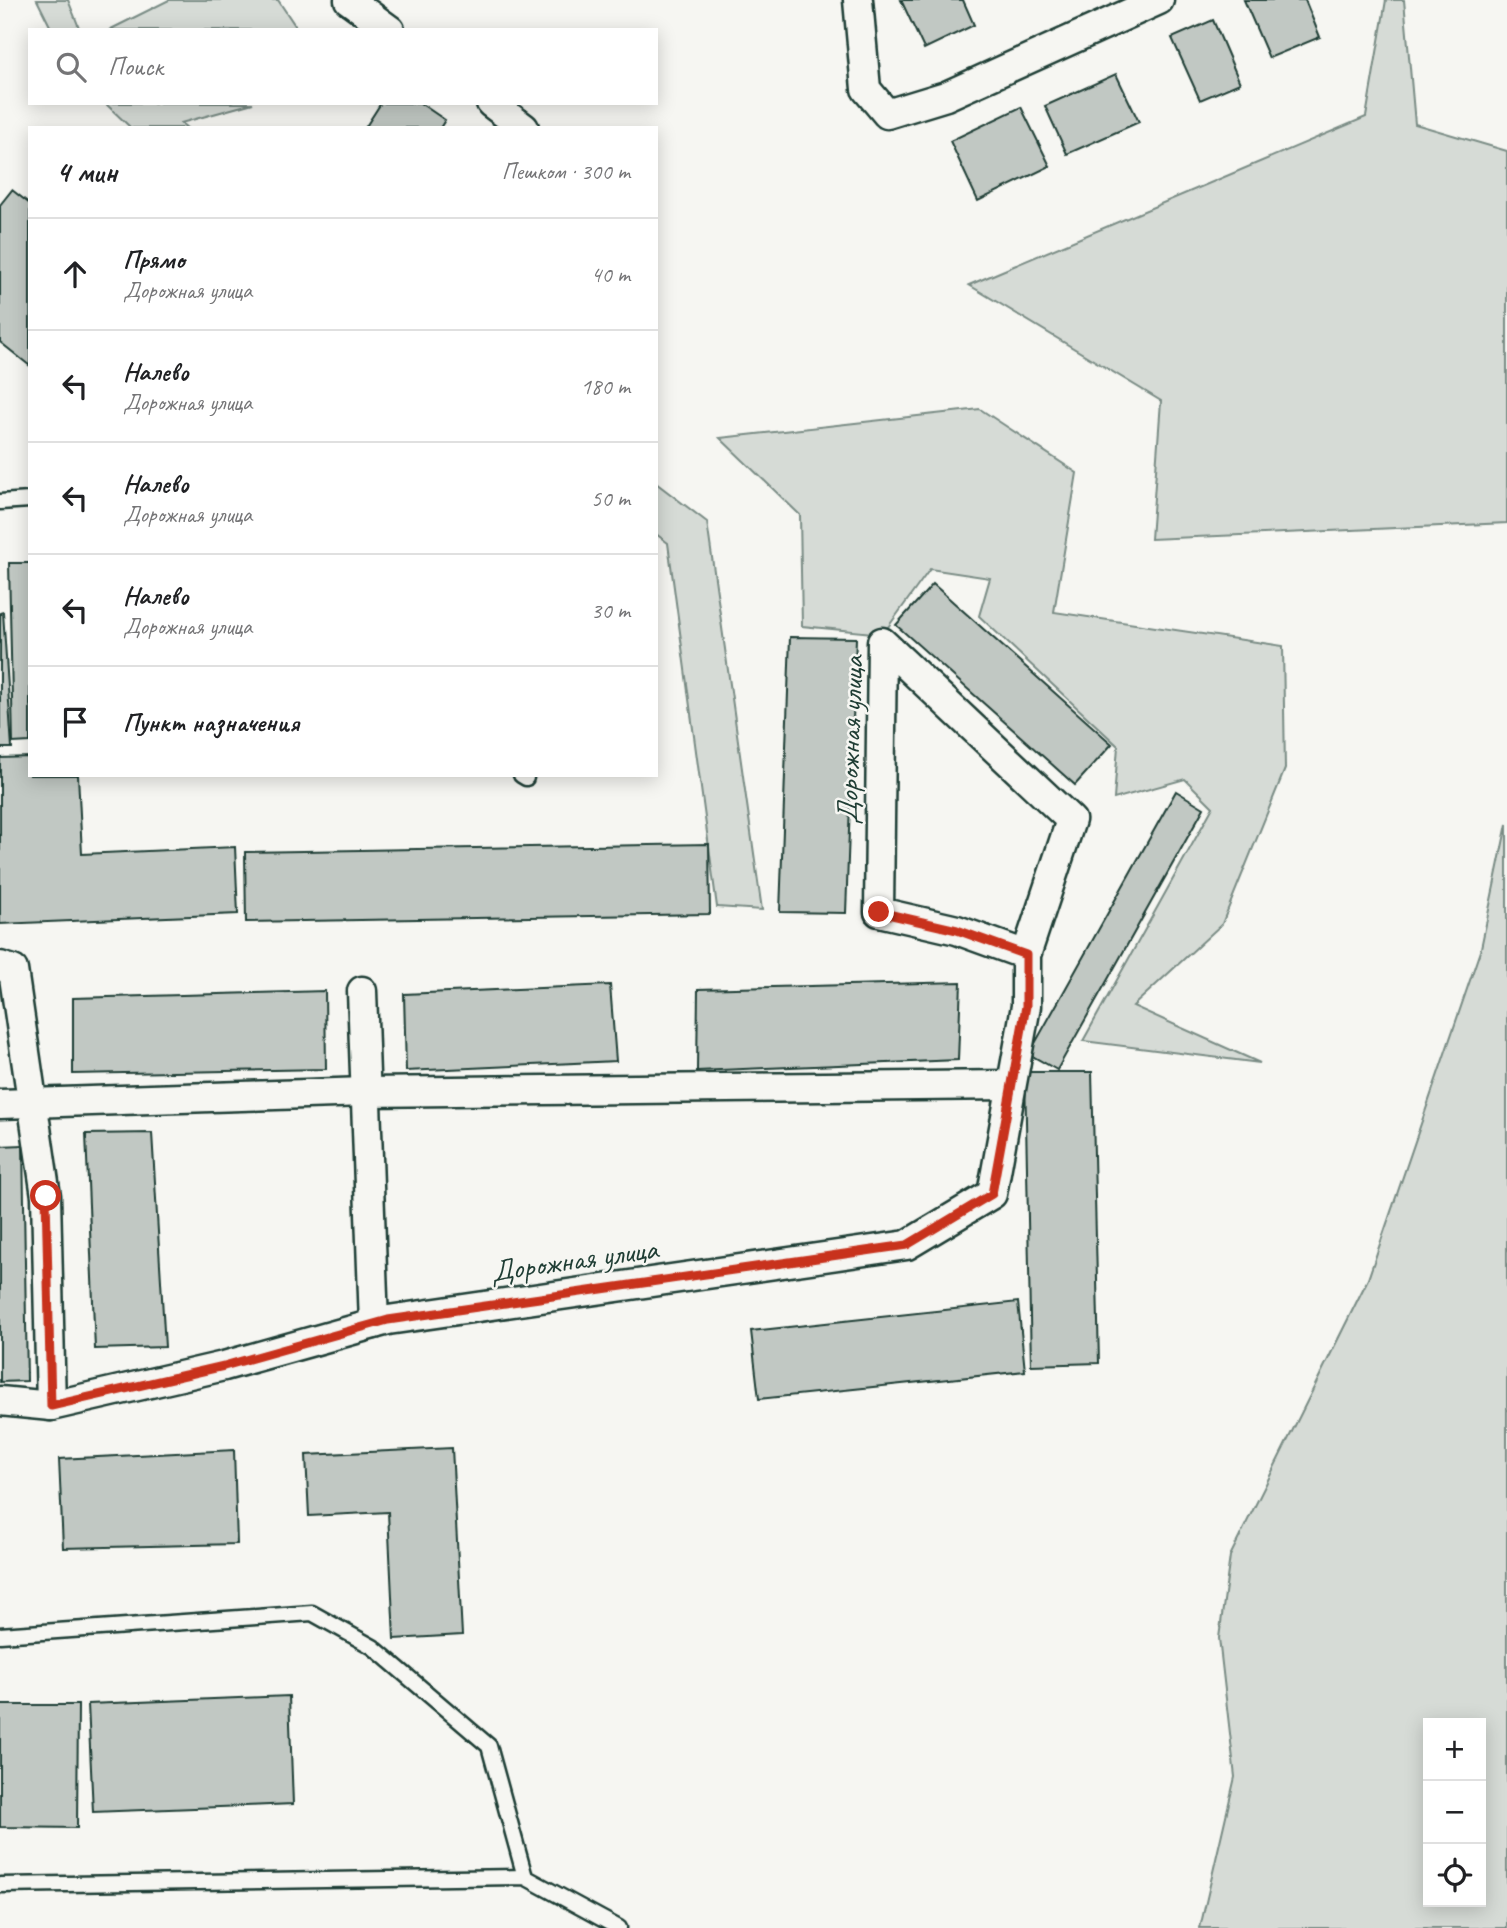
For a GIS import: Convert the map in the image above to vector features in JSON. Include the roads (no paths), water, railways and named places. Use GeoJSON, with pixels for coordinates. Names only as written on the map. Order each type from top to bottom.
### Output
{"type":"FeatureCollection","features":[{"type":"Feature","properties":{"kind":"street"},"geometry":{"type":"LineString","coordinates":[[349,0],[387,28]]}},
{"type":"Feature","properties":{"kind":"street"},"geometry":{"type":"LineString","coordinates":[[858,0],[866,89],[887,114],[946,96],[1159,0]]}},
{"type":"Feature","properties":{"kind":"street"},"geometry":{"type":"LineString","coordinates":[[494,105],[521,126]]}},
{"type":"Feature","properties":{"kind":"street","name":"Дорожная улица"},"geometry":{"type":"LineString","coordinates":[[0,1401],[51,1406],[224,1366],[388,1320],[907,1245],[992,1194],[1026,1006],[1026,955],[1071,820],[882,642],[879,912],[957,930],[1026,955]]}},
{"type":"Feature","properties":{"kind":"street"},"geometry":{"type":"LineString","coordinates":[[0,966],[13,970],[46,1196],[51,1406]]}},
{"type":"Feature","properties":{"kind":"street"},"geometry":{"type":"LineString","coordinates":[[362,991],[374,1324]]}},
{"type":"Feature","properties":{"kind":"street"},"geometry":{"type":"LineString","coordinates":[[0,1104],[366,1092],[1012,1085]]}},
{"type":"Feature","properties":{"kind":"lane"},"geometry":{"type":"LineString","coordinates":[[0,502],[28,500]]}},
{"type":"Feature","properties":{"kind":"lane"},"geometry":{"type":"LineString","coordinates":[[0,1635],[312,1614],[373,1647],[489,1746],[524,1877]]}},
{"type":"Feature","properties":{"kind":"lane"},"geometry":{"type":"LineString","coordinates":[[0,1885],[524,1877],[619,1928]]}}]}
